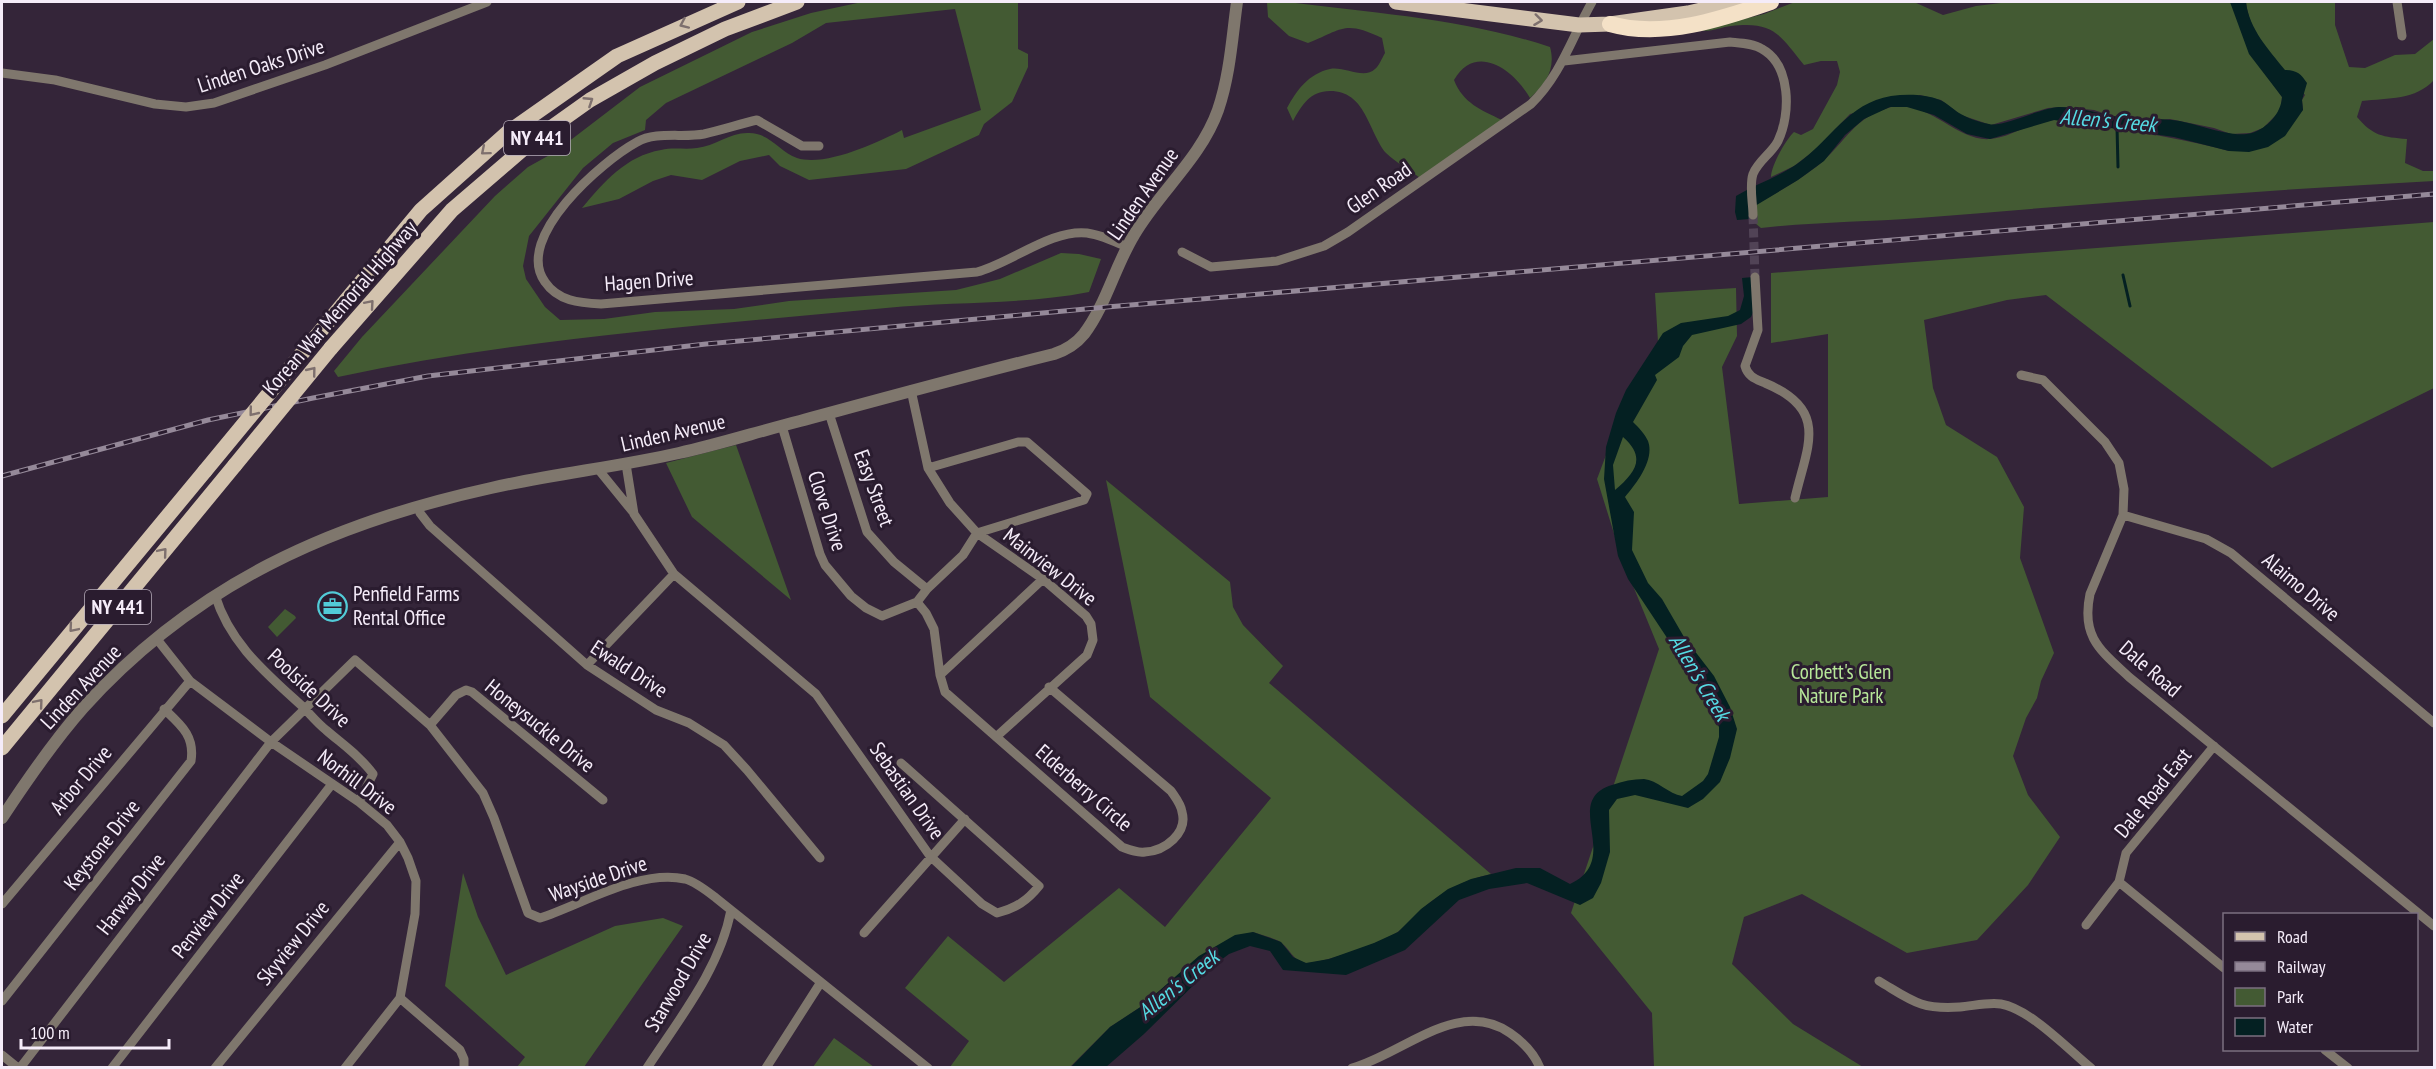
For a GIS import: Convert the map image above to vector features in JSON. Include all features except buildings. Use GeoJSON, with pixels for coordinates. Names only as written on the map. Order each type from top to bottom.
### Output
{"type":"FeatureCollection","features":[{"type":"Feature","properties":{"kind":"highway"},"geometry":{"type":"LineString","coordinates":[[1610,24],[1628,29],[1709,21],[1771,2]]}},
{"type":"Feature","properties":{"kind":"main road","name":"Korean War Memorial Highway"},"geometry":{"type":"LineString","coordinates":[[2,716],[421,210],[507,133],[617,56],[738,2]]}},
{"type":"Feature","properties":{"kind":"main road","name":"Korean War Memorial Highway"},"geometry":{"type":"LineString","coordinates":[[2,748],[331,348],[453,210],[531,142],[590,100],[655,63],[725,28],[797,2]]}},
{"type":"Feature","properties":{"kind":"main road"},"geometry":{"type":"LineString","coordinates":[[1396,2],[1579,25],[1610,24],[1688,13],[1736,2]]}},
{"type":"Feature","properties":{"kind":"street","name":"Linden Oaks Drive"},"geometry":{"type":"LineString","coordinates":[[2,73],[55,80],[155,104],[186,107],[214,103],[325,65],[487,2]]}},
{"type":"Feature","properties":{"kind":"street","name":"Linden Avenue"},"geometry":{"type":"LineString","coordinates":[[2,818],[37,766],[82,709],[121,669],[156,638],[215,595],[312,542],[366,521],[418,506],[491,488],[598,470],[679,453],[1066,349],[1080,339],[1094,319],[1127,247],[1147,215],[1198,150],[1209,131],[1225,86],[1237,2]]}},
{"type":"Feature","properties":{"kind":"street","name":"Glen Road"},"geometry":{"type":"LineString","coordinates":[[1182,252],[1211,267],[1277,261],[1324,246],[1348,232],[1531,104],[1552,81],[1564,61],[1579,25],[1592,2]]}},
{"type":"Feature","properties":{"kind":"street"},"geometry":{"type":"LineString","coordinates":[[2397,2],[2402,36]]}},
{"type":"Feature","properties":{"kind":"street"},"geometry":{"type":"LineString","coordinates":[[1564,61],[1730,42],[1761,48],[1769,54],[1780,68],[1786,92],[1780,136],[1776,145],[1755,170],[1752,178],[1753,212]]}},
{"type":"Feature","properties":{"kind":"street","name":"Hagen Drive"},"geometry":{"type":"LineString","coordinates":[[819,146],[802,146],[757,120],[703,134],[640,140],[604,163],[564,206],[539,246],[538,270],[550,289],[561,297],[573,302],[601,304],[976,272],[995,267],[1070,233],[1098,235],[1127,247]]}},
{"type":"Feature","properties":{"kind":"street"},"geometry":{"type":"LineString","coordinates":[[1755,277],[1758,330],[1745,366],[1747,373],[1792,397],[1805,417],[1809,431],[1809,447],[1795,498]]}},
{"type":"Feature","properties":{"kind":"street","name":"Dale Road"},"geometry":{"type":"LineString","coordinates":[[2021,375],[2043,380],[2113,453],[2122,474],[2123,514],[2090,594],[2087,615],[2091,636],[2099,649],[2129,677],[2434,926]]}},
{"type":"Feature","properties":{"kind":"street"},"geometry":{"type":"LineString","coordinates":[[910,390],[928,468],[950,503],[977,533],[1084,500],[1087,494],[1027,442],[1018,442],[928,468]]}},
{"type":"Feature","properties":{"kind":"street","name":"Easy Street"},"geometry":{"type":"LineString","coordinates":[[829,413],[867,532],[881,549],[927,589]]}},
{"type":"Feature","properties":{"kind":"street","name":"Clove Drive"},"geometry":{"type":"LineString","coordinates":[[782,426],[825,565],[851,596],[866,608],[882,616],[916,602],[963,555],[977,533]]}},
{"type":"Feature","properties":{"kind":"street","name":"Sebastian Drive"},"geometry":{"type":"LineString","coordinates":[[626,464],[634,514]]}},
{"type":"Feature","properties":{"kind":"street","name":"Sebastian Drive"},"geometry":{"type":"LineString","coordinates":[[598,470],[634,514],[674,574],[816,694],[930,856],[982,904],[997,913],[1021,905],[1029,899],[1039,886],[901,763]]}},
{"type":"Feature","properties":{"kind":"street","name":"Ewald Drive"},"geometry":{"type":"LineString","coordinates":[[418,506],[420,513],[430,526],[587,665],[656,710],[690,723],[724,745],[820,858]]}},
{"type":"Feature","properties":{"kind":"street","name":"Alaimo Drive"},"geometry":{"type":"LineString","coordinates":[[2123,514],[2206,539],[2231,553],[2433,720]]}},
{"type":"Feature","properties":{"kind":"street","name":"Mainview Drive"},"geometry":{"type":"LineString","coordinates":[[977,533],[1043,579],[1086,616],[1093,631],[1091,648],[1087,655],[996,737]]}},
{"type":"Feature","properties":{"kind":"street"},"geometry":{"type":"LineString","coordinates":[[587,665],[674,574]]}},
{"type":"Feature","properties":{"kind":"street"},"geometry":{"type":"LineString","coordinates":[[940,675],[1043,579]]}},
{"type":"Feature","properties":{"kind":"street","name":"Poolside Drive"},"geometry":{"type":"LineString","coordinates":[[215,595],[219,610],[237,642],[253,662],[325,729],[365,762],[373,774],[359,802]]}},
{"type":"Feature","properties":{"kind":"street","name":"Elderberry Circle"},"geometry":{"type":"LineString","coordinates":[[916,602],[926,613],[934,629],[940,675],[945,692],[1122,847],[1146,852],[1160,849],[1171,842],[1183,823],[1183,812],[1171,791],[1049,687]]}},
{"type":"Feature","properties":{"kind":"street","name":"Norhill Drive"},"geometry":{"type":"LineString","coordinates":[[156,638],[190,681],[271,742],[359,802],[387,825],[400,842],[416,881],[415,914],[400,998],[345,1068]]}},
{"type":"Feature","properties":{"kind":"street","name":"Wayside Drive"},"geometry":{"type":"LineString","coordinates":[[304,708],[355,660],[430,725],[483,793],[528,913],[540,918],[660,875],[687,879],[731,910],[928,1068]]}},
{"type":"Feature","properties":{"kind":"street","name":"Arbor Drive"},"geometry":{"type":"LineString","coordinates":[[2,904],[164,709],[190,681]]}},
{"type":"Feature","properties":{"kind":"street","name":"Honeysuckle Drive"},"geometry":{"type":"LineString","coordinates":[[430,725],[456,695],[466,690],[472,692],[603,800]]}},
{"type":"Feature","properties":{"kind":"street","name":"Harway Drive"},"geometry":{"type":"LineString","coordinates":[[2,1055],[19,1068],[271,742],[304,708]]}},
{"type":"Feature","properties":{"kind":"street","name":"Keystone Drive"},"geometry":{"type":"LineString","coordinates":[[2,1001],[191,761],[193,750],[187,731],[164,709]]}},
{"type":"Feature","properties":{"kind":"street","name":"Dale Road East"},"geometry":{"type":"LineString","coordinates":[[2086,925],[2119,882],[2126,853],[2214,746]]}},
{"type":"Feature","properties":{"kind":"street","name":"Penview Drive"},"geometry":{"type":"LineString","coordinates":[[112,1068],[332,784]]}},
{"type":"Feature","properties":{"kind":"street"},"geometry":{"type":"LineString","coordinates":[[864,933],[965,819]]}},
{"type":"Feature","properties":{"kind":"street","name":"Skyview Drive"},"geometry":{"type":"LineString","coordinates":[[214,1068],[400,842]]}},
{"type":"Feature","properties":{"kind":"street"},"geometry":{"type":"LineString","coordinates":[[2119,882],[2223,967]]}},
{"type":"Feature","properties":{"kind":"street","name":"Starwood Drive"},"geometry":{"type":"LineString","coordinates":[[647,1068],[709,972],[727,933],[731,910]]}},
{"type":"Feature","properties":{"kind":"street"},"geometry":{"type":"LineString","coordinates":[[1879,981],[1908,1001],[1926,1006],[1956,1007],[2000,1004],[2025,1015],[2091,1068]]}},
{"type":"Feature","properties":{"kind":"street"},"geometry":{"type":"LineString","coordinates":[[766,1068],[821,982]]}},
{"type":"Feature","properties":{"kind":"street"},"geometry":{"type":"LineString","coordinates":[[400,998],[460,1050],[464,1059],[464,1068]]}},
{"type":"Feature","properties":{"kind":"street"},"geometry":{"type":"LineString","coordinates":[[1352,1068],[1385,1056],[1440,1027],[1471,1021],[1494,1024],[1508,1031],[1530,1051],[1540,1068]]}},
{"type":"Feature","properties":{"kind":"street"},"geometry":{"type":"LineString","coordinates":[[2326,1051],[2348,1068]]}},
{"type":"Feature","properties":{"kind":"green space"},"geometry":{"type":"Polygon","coordinates":[[[862,2],[1018,2],[1018,49],[1028,54],[1028,67],[1012,102],[984,124],[979,135],[906,169],[809,180],[780,166],[769,155],[740,161],[702,180],[671,175],[653,181],[619,199],[582,208],[607,180],[626,164],[648,153],[704,147],[742,133],[749,133],[769,139],[797,158],[822,159],[851,152],[902,130],[904,138],[981,110],[955,9],[826,23],[792,43],[666,103],[646,120],[645,130],[613,143],[583,168],[529,236],[523,266],[526,279],[545,307],[560,320],[604,319],[655,312],[734,309],[789,301],[956,290],[1000,279],[1061,253],[1101,259],[1089,292],[1039,299],[912,306],[611,335],[474,353],[338,377],[334,371],[362,337],[495,196],[528,167],[555,152],[640,87],[752,32],[811,13],[862,2]]]}},
{"type":"Feature","properties":{"kind":"green space"},"geometry":{"type":"Polygon","coordinates":[[[1267,2],[1287,2],[1453,23],[1518,37],[1550,47],[1551,69],[1541,88],[1530,98],[1514,78],[1494,64],[1473,63],[1463,69],[1454,80],[1462,95],[1474,105],[1502,120],[1420,178],[1386,153],[1359,105],[1342,93],[1330,91],[1317,93],[1303,104],[1293,121],[1287,108],[1304,84],[1322,71],[1336,69],[1365,73],[1375,69],[1385,53],[1382,38],[1359,29],[1344,28],[1308,43],[1289,36],[1268,17],[1267,2]]]}},
{"type":"Feature","properties":{"kind":"green space"},"geometry":{"type":"Polygon","coordinates":[[[1795,2],[1914,2],[1943,15],[1976,6],[2009,2],[2230,2],[2272,83],[2282,97],[2281,106],[2277,114],[2263,128],[2250,133],[2231,134],[2170,119],[2153,120],[2112,116],[2094,110],[2061,107],[2048,108],[1991,125],[1961,115],[1941,100],[1920,95],[1850,114],[1815,150],[1794,166],[1771,177],[1776,160],[1791,135],[1794,132],[1801,135],[1813,129],[1837,85],[1840,72],[1837,61],[1821,61],[1804,65],[1782,38],[1767,28],[1745,25],[1699,30],[1764,14],[1795,2]]]}},
{"type":"Feature","properties":{"kind":"green space"},"geometry":{"type":"Polygon","coordinates":[[[2246,2],[2335,2],[2335,25],[2349,67],[2365,68],[2395,55],[2415,54],[2434,39],[2434,80],[2427,87],[2410,95],[2362,101],[2357,117],[2374,132],[2407,139],[2405,163],[2423,171],[2434,171],[2434,181],[1761,228],[1750,219],[1750,208],[1814,169],[1867,118],[1876,112],[1902,106],[1928,113],[1965,134],[1977,138],[1998,138],[2039,123],[2061,120],[2167,137],[2229,151],[2303,110],[2302,100],[2305,95],[2260,40],[2246,2]]]}},
{"type":"Feature","properties":{"kind":"green space","name":"Corbett's Glen Nature Park"},"geometry":{"type":"Polygon","coordinates":[[[2434,222],[2434,388],[2272,468],[2046,295],[2007,300],[1924,320],[1933,388],[1946,425],[1997,457],[2024,507],[2020,558],[2054,653],[2041,681],[2037,698],[2026,718],[2013,756],[2028,795],[2060,837],[2028,885],[1977,940],[1907,953],[1802,894],[1744,917],[1732,964],[1793,1024],[1863,1067],[1654,1067],[1652,1013],[1571,913],[1659,649],[1622,559],[1597,479],[1623,410],[1658,342],[1655,293],[1736,288],[1737,336],[1722,367],[1739,504],[1828,497],[1828,334],[1771,343],[1771,273],[2434,222]]]}},
{"type":"Feature","properties":{"kind":"green space"},"geometry":{"type":"Polygon","coordinates":[[[736,445],[791,600],[692,517],[666,463],[736,445]]]}},
{"type":"Feature","properties":{"kind":"green space"},"geometry":{"type":"Polygon","coordinates":[[[1106,480],[1230,582],[1233,607],[1243,625],[1283,666],[1269,683],[1491,874],[1472,879],[1446,892],[1391,936],[1326,960],[1302,962],[1279,941],[1253,932],[1199,956],[1142,1006],[1110,1027],[1070,1067],[950,1067],[969,1041],[905,988],[948,936],[1004,982],[1119,888],[1165,927],[1271,798],[1150,697],[1106,480]]]}},
{"type":"Feature","properties":{"kind":"green space"},"geometry":{"type":"Polygon","coordinates":[[[285,609],[296,618],[277,637],[268,627],[285,609]]]}},
{"type":"Feature","properties":{"kind":"green space"},"geometry":{"type":"Polygon","coordinates":[[[463,873],[478,917],[506,975],[615,926],[663,918],[683,926],[584,1067],[517,1067],[525,1057],[445,986],[463,873]]]}},
{"type":"Feature","properties":{"kind":"green space"},"geometry":{"type":"Polygon","coordinates":[[[834,1038],[874,1067],[813,1067],[834,1038]]]}},
{"type":"Feature","properties":{"kind":"water","name":"Allen's Creek"},"geometry":{"type":"Polygon","coordinates":[[[2230,2],[2246,2],[2255,30],[2266,47],[2285,70],[2298,73],[2307,83],[2302,100],[2303,110],[2285,136],[2268,147],[2249,152],[2229,151],[2174,137],[2054,120],[1990,139],[1967,134],[1934,115],[1907,107],[1890,107],[1864,119],[1845,135],[1824,161],[1750,209],[1750,219],[1737,220],[1736,196],[1797,164],[1863,106],[1891,96],[1916,95],[1934,98],[1943,101],[1966,117],[1989,124],[2003,123],[2059,107],[2120,117],[2181,121],[2233,134],[2258,131],[2276,115],[2282,97],[2249,54],[2230,2]]]}},
{"type":"Feature","properties":{"kind":"water","name":"Allen's Creek"},"geometry":{"type":"Polygon","coordinates":[[[1753,277],[1754,310],[1751,317],[1741,324],[1692,335],[1683,346],[1679,357],[1655,375],[1657,380],[1633,422],[1648,441],[1649,456],[1643,471],[1625,497],[1634,512],[1632,550],[1648,583],[1662,599],[1684,637],[1714,676],[1730,707],[1737,729],[1730,758],[1720,782],[1703,799],[1688,808],[1635,795],[1617,799],[1609,810],[1610,852],[1601,883],[1593,898],[1580,905],[1527,883],[1489,889],[1459,900],[1405,950],[1346,975],[1283,970],[1270,951],[1250,946],[1229,954],[1213,966],[1144,1034],[1106,1067],[1070,1068],[1110,1027],[1142,1006],[1199,956],[1235,935],[1253,932],[1281,942],[1293,957],[1306,963],[1329,959],[1398,932],[1421,909],[1448,889],[1471,879],[1516,868],[1540,868],[1570,884],[1585,873],[1592,860],[1590,817],[1591,804],[1597,793],[1620,782],[1644,779],[1682,796],[1703,781],[1708,774],[1719,737],[1719,727],[1699,686],[1628,579],[1618,556],[1604,479],[1606,447],[1616,413],[1626,390],[1663,333],[1681,323],[1728,316],[1740,310],[1744,296],[1742,278],[1753,277]],[[1623,437],[1613,465],[1615,490],[1628,478],[1636,465],[1635,452],[1623,437]]]}},
{"type":"Feature","properties":{"kind":"waterway","name":"Allen's Creek"},"geometry":{"type":"LineString","coordinates":[[2117,127],[2118,167]]}},
{"type":"Feature","properties":{"kind":"waterway"},"geometry":{"type":"LineString","coordinates":[[2123,275],[2130,306]]}},
{"type":"Feature","properties":{"kind":"tunnel"},"geometry":{"type":"LineString","coordinates":[[1753,215],[1755,277]]}},
{"type":"Feature","properties":{"kind":"railway"},"geometry":{"type":"LineString","coordinates":[[2,476],[208,420],[428,376],[706,344],[1107,307],[2434,194]]}},
{"type":"Feature","properties":{"kind":"place","name":"Penfield Farms Rental Office"},"geometry":{"type":"Point","coordinates":[332,606]}}]}
